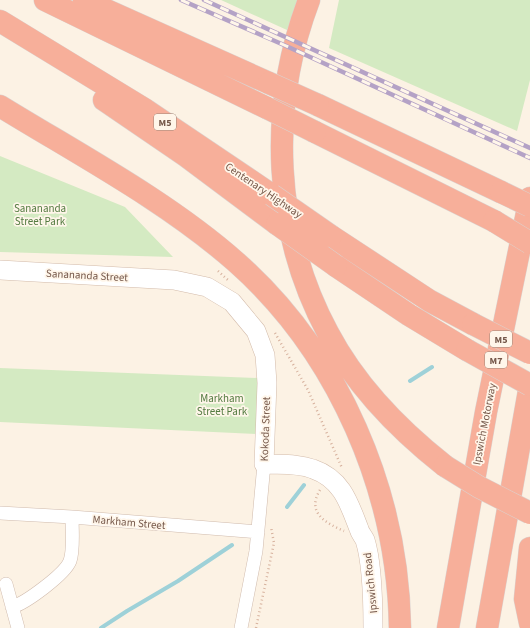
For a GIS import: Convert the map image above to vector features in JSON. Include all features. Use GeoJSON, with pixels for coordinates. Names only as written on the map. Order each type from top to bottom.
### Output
{"type":"FeatureCollection","features":[{"type":"Feature","properties":{"kind":"highway"},"geometry":{"type":"LineString","coordinates":[[45,0],[494,221],[530,243]]}},
{"type":"Feature","properties":{"kind":"highway"},"geometry":{"type":"LineString","coordinates":[[84,0],[318,105],[530,206]]}},
{"type":"Feature","properties":{"kind":"highway"},"geometry":{"type":"LineString","coordinates":[[309,0],[294,46],[284,98],[281,126],[283,181],[288,220],[307,287],[328,335],[361,384],[397,425],[445,466],[479,488],[530,513]]}},
{"type":"Feature","properties":{"kind":"highway","name":"Centenary Highway"},"geometry":{"type":"LineString","coordinates":[[0,21],[146,110],[418,294],[530,353]]}},
{"type":"Feature","properties":{"kind":"highway"},"geometry":{"type":"LineString","coordinates":[[55,54],[70,76],[186,156],[336,266],[409,315],[467,350],[530,385],[487,628]]}},
{"type":"Feature","properties":{"kind":"highway"},"geometry":{"type":"LineString","coordinates":[[0,106],[164,206],[236,262],[259,284],[301,334],[341,398],[363,446],[376,482],[394,555],[400,605],[400,628]]}},
{"type":"Feature","properties":{"kind":"highway","name":"Ipswich Motorway"},"geometry":{"type":"LineString","coordinates":[[448,628],[486,412],[530,198]]}},
{"type":"Feature","properties":{"kind":"highway"},"geometry":{"type":"LineString","coordinates":[[530,548],[525,599],[530,623]]}},
{"type":"Feature","properties":{"kind":"street","name":"Sanananda Street"},"geometry":{"type":"LineString","coordinates":[[0,270],[174,280]]}},
{"type":"Feature","properties":{"kind":"street","name":"Kokoda Street"},"geometry":{"type":"LineString","coordinates":[[174,280],[207,287],[232,302],[256,331],[265,356],[267,383],[264,459],[258,532],[241,628]]}},
{"type":"Feature","properties":{"kind":"street","name":"Ipswich Road"},"geometry":{"type":"LineString","coordinates":[[264,459],[298,456],[309,459],[317,462],[340,476],[353,491],[361,507],[366,529],[364,539],[370,571],[373,628]]}},
{"type":"Feature","properties":{"kind":"street","name":"Markham Street"},"geometry":{"type":"LineString","coordinates":[[0,513],[72,517],[258,532]]}},
{"type":"Feature","properties":{"kind":"street"},"geometry":{"type":"LineString","coordinates":[[12,606],[24,602],[34,595],[67,565],[71,556],[72,517]]}},
{"type":"Feature","properties":{"kind":"street"},"geometry":{"type":"LineString","coordinates":[[6,584],[18,628]]}},
{"type":"Feature","properties":{"kind":"path"},"geometry":{"type":"LineString","coordinates":[[324,484],[316,502],[316,507],[320,518],[327,523],[364,539]]}},
{"type":"Feature","properties":{"kind":"path"},"geometry":{"type":"LineString","coordinates":[[256,628],[274,543],[271,526]]}},
{"type":"Feature","properties":{"kind":"green space"},"geometry":{"type":"Polygon","coordinates":[[[221,0],[300,0],[287,30],[221,0]]]}},
{"type":"Feature","properties":{"kind":"green space"},"geometry":{"type":"Polygon","coordinates":[[[339,0],[530,0],[530,80],[517,131],[329,48],[339,0]]]}},
{"type":"Feature","properties":{"kind":"green space","name":"Sanananda Street Park"},"geometry":{"type":"Polygon","coordinates":[[[0,156],[125,207],[173,257],[0,252],[0,156]]]}},
{"type":"Feature","properties":{"kind":"green space","name":"Markham Street Park"},"geometry":{"type":"Polygon","coordinates":[[[0,368],[259,378],[256,434],[0,422],[0,368]]]}},
{"type":"Feature","properties":{"kind":"waterway"},"geometry":{"type":"LineString","coordinates":[[410,381],[432,367]]}},
{"type":"Feature","properties":{"kind":"waterway"},"geometry":{"type":"LineString","coordinates":[[287,507],[304,485]]}},
{"type":"Feature","properties":{"kind":"waterway"},"geometry":{"type":"LineString","coordinates":[[101,628],[178,581],[232,545]]}},
{"type":"Feature","properties":{"kind":"railway"},"geometry":{"type":"LineString","coordinates":[[181,0],[284,45],[530,158]]}},
{"type":"Feature","properties":{"kind":"railway"},"geometry":{"type":"LineString","coordinates":[[204,0],[530,148]]}}]}
